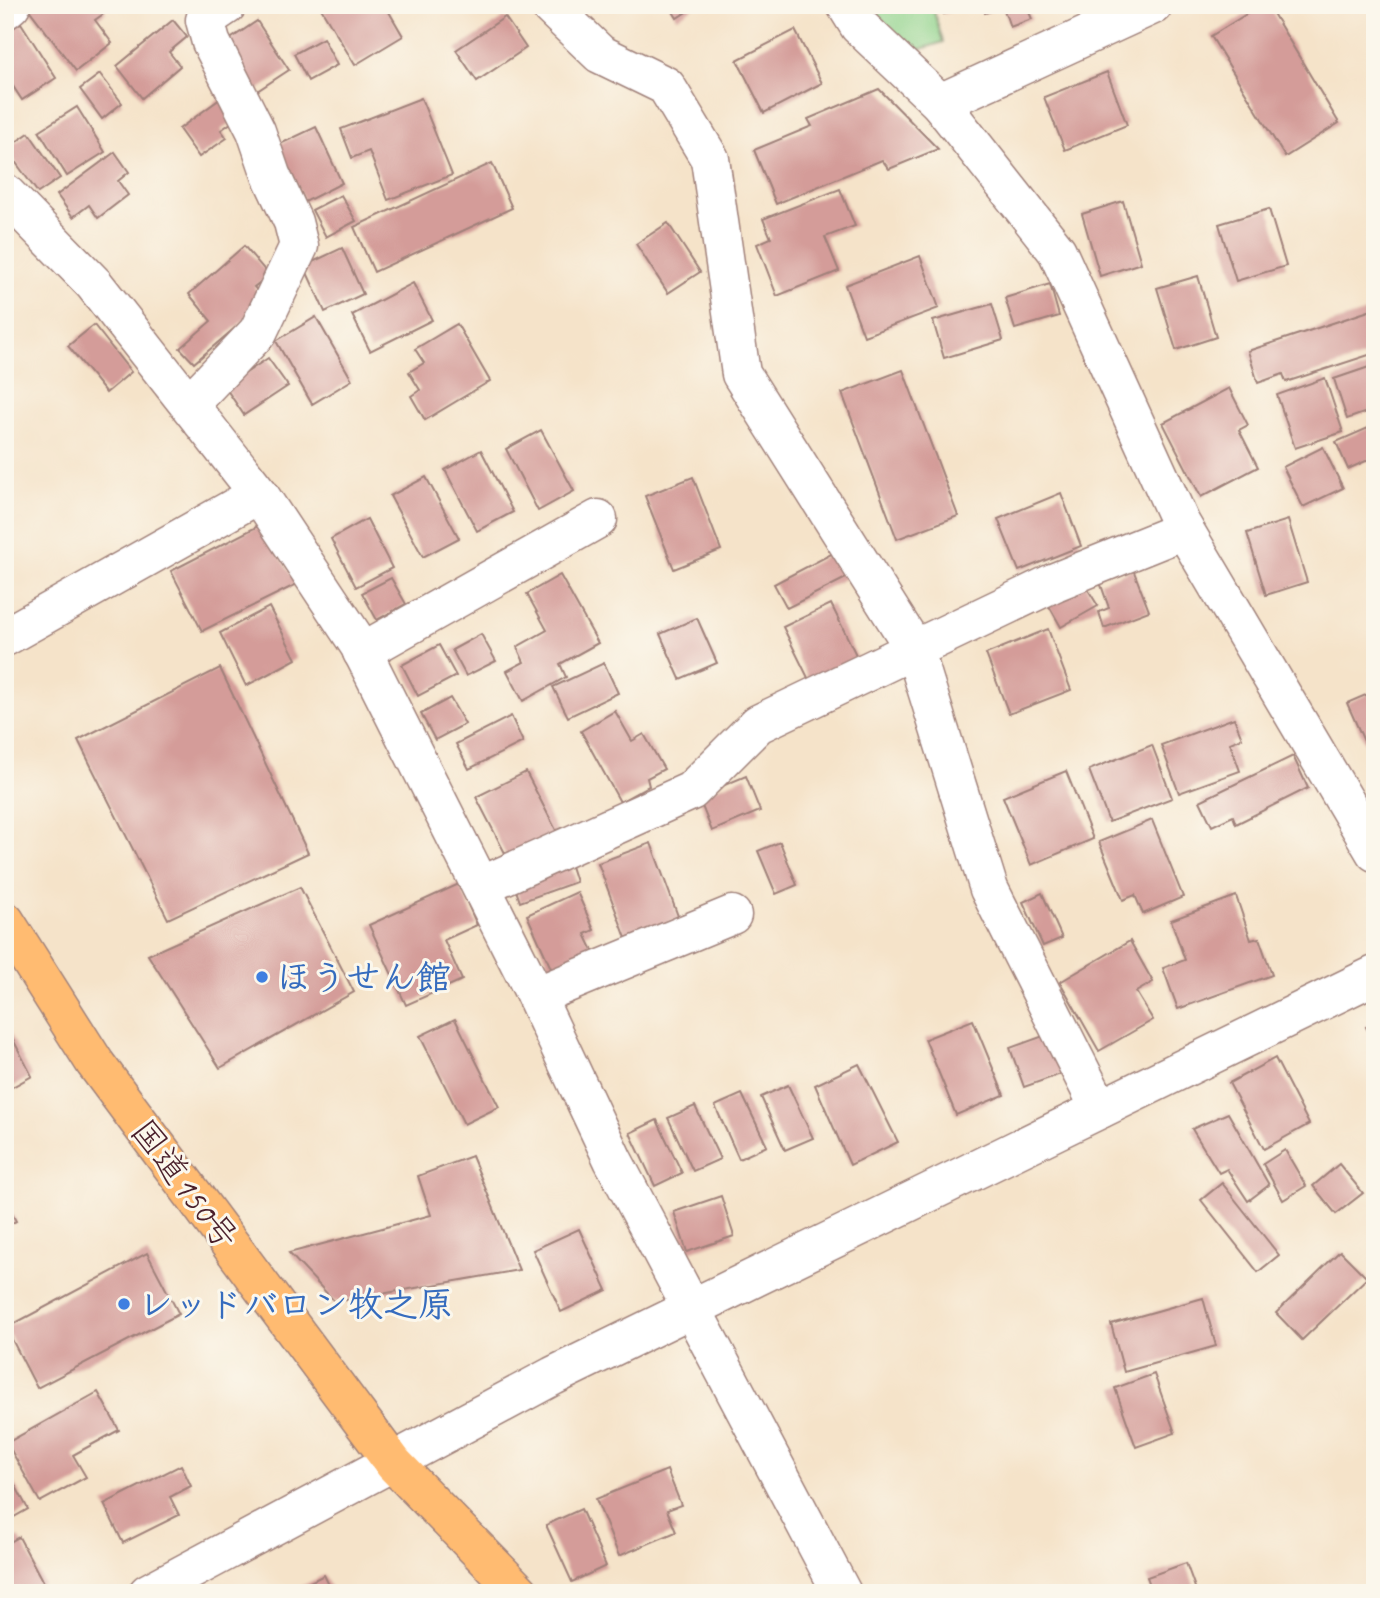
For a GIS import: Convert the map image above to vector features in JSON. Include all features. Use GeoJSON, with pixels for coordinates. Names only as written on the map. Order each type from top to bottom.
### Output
{"type":"FeatureCollection","features":[{"type":"Feature","properties":{"kind":"highway","name":"国道150号"},"geometry":{"type":"LineString","coordinates":[[5,921],[95,1063],[394,1464],[520,1593]]}},
{"type":"Feature","properties":{"kind":"street"},"geometry":{"type":"LineString","coordinates":[[5,10],[11,5]]}},
{"type":"Feature","properties":{"kind":"street"},"geometry":{"type":"LineString","coordinates":[[189,404],[258,332],[299,246],[293,222],[271,176],[256,131],[208,31],[205,20],[227,5]]}},
{"type":"Feature","properties":{"kind":"street"},"geometry":{"type":"LineString","coordinates":[[549,5],[600,54],[666,86],[710,159],[741,374],[914,648],[989,889],[1100,1110]]}},
{"type":"Feature","properties":{"kind":"street"},"geometry":{"type":"LineString","coordinates":[[846,5],[859,26],[940,103],[1057,251],[1184,530],[1375,852]]}},
{"type":"Feature","properties":{"kind":"street"},"geometry":{"type":"LineString","coordinates":[[940,103],[1153,5]]}},
{"type":"Feature","properties":{"kind":"street"},"geometry":{"type":"LineString","coordinates":[[5,193],[94,284],[260,494],[362,652],[536,996],[613,1160],[842,1593]]}},
{"type":"Feature","properties":{"kind":"street"},"geometry":{"type":"LineString","coordinates":[[5,637],[260,494]]}},
{"type":"Feature","properties":{"kind":"street"},"geometry":{"type":"LineString","coordinates":[[362,652],[598,519]]}},
{"type":"Feature","properties":{"kind":"street"},"geometry":{"type":"LineString","coordinates":[[481,886],[691,790],[758,724],[1055,582],[1184,530]]}},
{"type":"Feature","properties":{"kind":"street"},"geometry":{"type":"LineString","coordinates":[[536,996],[733,915]]}},
{"type":"Feature","properties":{"kind":"street"},"geometry":{"type":"LineString","coordinates":[[148,1593],[394,1464],[552,1376],[1375,975]]}},
{"type":"Feature","properties":{"kind":"green space"},"geometry":{"type":"Polygon","coordinates":[[[870,5],[932,5],[943,42],[909,53],[870,5]]]}},
{"type":"Feature","properties":{"kind":"building"},"geometry":{"type":"Polygon","coordinates":[[[31,5],[101,5],[106,12],[95,20],[112,43],[76,71],[28,8],[31,5]]]}},
{"type":"Feature","properties":{"kind":"building"},"geometry":{"type":"Polygon","coordinates":[[[319,5],[385,5],[403,36],[355,65],[319,5]]]}},
{"type":"Feature","properties":{"kind":"building"},"geometry":{"type":"Polygon","coordinates":[[[669,5],[697,5],[677,18],[669,5]]]}},
{"type":"Feature","properties":{"kind":"building"},"geometry":{"type":"Polygon","coordinates":[[[941,5],[968,5],[968,6],[944,14],[941,5]]]}},
{"type":"Feature","properties":{"kind":"building"},"geometry":{"type":"Polygon","coordinates":[[[982,5],[1026,5],[1032,19],[1010,27],[1003,7],[985,13],[982,5]]]}},
{"type":"Feature","properties":{"kind":"building"},"geometry":{"type":"Polygon","coordinates":[[[1261,5],[1268,5],[1339,123],[1285,157],[1211,36],[1261,5]]]}},
{"type":"Feature","properties":{"kind":"building"},"geometry":{"type":"Polygon","coordinates":[[[505,17],[526,48],[477,81],[456,50],[505,17]]]}},
{"type":"Feature","properties":{"kind":"building"},"geometry":{"type":"Polygon","coordinates":[[[173,20],[187,37],[169,52],[180,66],[142,98],[117,66],[173,20]]]}},
{"type":"Feature","properties":{"kind":"building"},"geometry":{"type":"Polygon","coordinates":[[[257,21],[289,70],[257,91],[226,42],[257,21]]]}},
{"type":"Feature","properties":{"kind":"building"},"geometry":{"type":"Polygon","coordinates":[[[21,23],[56,78],[22,100],[5,74],[5,33],[21,23]]]}},
{"type":"Feature","properties":{"kind":"building"},"geometry":{"type":"Polygon","coordinates":[[[795,30],[822,83],[764,113],[737,60],[795,30]]]}},
{"type":"Feature","properties":{"kind":"building"},"geometry":{"type":"Polygon","coordinates":[[[323,38],[337,65],[308,81],[294,54],[323,38]]]}},
{"type":"Feature","properties":{"kind":"building"},"geometry":{"type":"Polygon","coordinates":[[[1107,72],[1127,125],[1065,150],[1044,97],[1107,72]]]}},
{"type":"Feature","properties":{"kind":"building"},"geometry":{"type":"Polygon","coordinates":[[[100,74],[122,103],[102,119],[80,89],[100,74]]]}},
{"type":"Feature","properties":{"kind":"building"},"geometry":{"type":"Polygon","coordinates":[[[879,89],[938,149],[889,169],[882,160],[776,204],[754,150],[812,126],[808,119],[879,89]]]}},
{"type":"Feature","properties":{"kind":"building"},"geometry":{"type":"Polygon","coordinates":[[[421,98],[452,175],[388,200],[369,151],[352,158],[341,129],[421,98]]]}},
{"type":"Feature","properties":{"kind":"building"},"geometry":{"type":"Polygon","coordinates":[[[220,99],[235,120],[221,130],[227,138],[199,157],[179,129],[220,99]]]}},
{"type":"Feature","properties":{"kind":"building"},"geometry":{"type":"Polygon","coordinates":[[[77,107],[105,152],[67,176],[39,131],[77,107]]]}},
{"type":"Feature","properties":{"kind":"building"},"geometry":{"type":"Polygon","coordinates":[[[316,127],[342,183],[305,202],[278,145],[316,127]]]}},
{"type":"Feature","properties":{"kind":"building"},"geometry":{"type":"Polygon","coordinates":[[[29,133],[60,178],[38,193],[6,149],[29,133]]]}},
{"type":"Feature","properties":{"kind":"building"},"geometry":{"type":"Polygon","coordinates":[[[115,152],[129,172],[118,181],[128,195],[98,218],[89,205],[73,217],[57,195],[115,152]]]}},
{"type":"Feature","properties":{"kind":"building"},"geometry":{"type":"Polygon","coordinates":[[[492,163],[512,208],[374,272],[354,227],[492,163]]]}},
{"type":"Feature","properties":{"kind":"building"},"geometry":{"type":"Polygon","coordinates":[[[840,189],[855,226],[825,237],[839,271],[777,296],[757,244],[771,238],[763,219],[840,189]]]}},
{"type":"Feature","properties":{"kind":"building"},"geometry":{"type":"Polygon","coordinates":[[[341,195],[356,221],[326,237],[312,210],[341,195]]]}},
{"type":"Feature","properties":{"kind":"building"},"geometry":{"type":"Polygon","coordinates":[[[1123,201],[1141,263],[1100,276],[1082,214],[1123,201]]]}},
{"type":"Feature","properties":{"kind":"building"},"geometry":{"type":"Polygon","coordinates":[[[1269,209],[1286,266],[1236,281],[1219,224],[1269,209]]]}},
{"type":"Feature","properties":{"kind":"building"},"geometry":{"type":"Polygon","coordinates":[[[668,223],[700,272],[668,293],[636,244],[668,223]]]}},
{"type":"Feature","properties":{"kind":"building"},"geometry":{"type":"Polygon","coordinates":[[[244,246],[269,275],[254,287],[266,301],[194,363],[180,348],[211,321],[189,294],[244,246]]]}},
{"type":"Feature","properties":{"kind":"building"},"geometry":{"type":"Polygon","coordinates":[[[342,248],[363,294],[325,312],[304,266],[342,248]]]}},
{"type":"Feature","properties":{"kind":"building"},"geometry":{"type":"Polygon","coordinates":[[[920,256],[939,308],[864,336],[845,285],[920,256]]]}},
{"type":"Feature","properties":{"kind":"building"},"geometry":{"type":"Polygon","coordinates":[[[1198,276],[1216,337],[1176,350],[1157,288],[1198,276]]]}},
{"type":"Feature","properties":{"kind":"building"},"geometry":{"type":"Polygon","coordinates":[[[413,283],[432,320],[370,351],[352,315],[413,283]]]}},
{"type":"Feature","properties":{"kind":"building"},"geometry":{"type":"Polygon","coordinates":[[[1050,284],[1059,316],[1015,329],[1005,298],[1050,284]]]}},
{"type":"Feature","properties":{"kind":"building"},"geometry":{"type":"Polygon","coordinates":[[[992,304],[1003,340],[944,358],[933,321],[992,304]]]}},
{"type":"Feature","properties":{"kind":"building"},"geometry":{"type":"Polygon","coordinates":[[[1375,309],[1375,353],[1286,382],[1283,374],[1258,383],[1248,351],[1375,309]]]}},
{"type":"Feature","properties":{"kind":"building"},"geometry":{"type":"Polygon","coordinates":[[[316,317],[352,380],[312,404],[276,341],[316,317]]]}},
{"type":"Feature","properties":{"kind":"building"},"geometry":{"type":"Polygon","coordinates":[[[457,324],[490,381],[425,420],[411,396],[420,390],[409,372],[424,363],[415,349],[457,324]]]}},
{"type":"Feature","properties":{"kind":"building"},"geometry":{"type":"Polygon","coordinates":[[[94,325],[131,372],[106,393],[68,346],[94,325]]]}},
{"type":"Feature","properties":{"kind":"building"},"geometry":{"type":"Polygon","coordinates":[[[268,358],[288,386],[244,415],[225,387],[268,358]]]}},
{"type":"Feature","properties":{"kind":"building"},"geometry":{"type":"Polygon","coordinates":[[[1375,365],[1375,409],[1347,419],[1334,379],[1375,365]]]}},
{"type":"Feature","properties":{"kind":"building"},"geometry":{"type":"Polygon","coordinates":[[[903,370],[958,516],[897,539],[842,393],[903,370]]]}},
{"type":"Feature","properties":{"kind":"building"},"geometry":{"type":"Polygon","coordinates":[[[1325,378],[1343,432],[1295,448],[1277,395],[1325,378]]]}},
{"type":"Feature","properties":{"kind":"building"},"geometry":{"type":"Polygon","coordinates":[[[1229,388],[1248,425],[1239,430],[1258,467],[1201,497],[1163,423],[1229,388]]]}},
{"type":"Feature","properties":{"kind":"building"},"geometry":{"type":"Polygon","coordinates":[[[1375,425],[1375,457],[1348,469],[1336,442],[1375,425]]]}},
{"type":"Feature","properties":{"kind":"building"},"geometry":{"type":"Polygon","coordinates":[[[541,430],[574,491],[538,511],[506,449],[541,430]]]}},
{"type":"Feature","properties":{"kind":"building"},"geometry":{"type":"Polygon","coordinates":[[[1323,447],[1343,488],[1303,507],[1283,467],[1323,447]]]}},
{"type":"Feature","properties":{"kind":"building"},"geometry":{"type":"Polygon","coordinates":[[[481,450],[513,512],[477,531],[445,470],[481,450]]]}},
{"type":"Feature","properties":{"kind":"building"},"geometry":{"type":"Polygon","coordinates":[[[426,477],[459,538],[423,557],[390,496],[426,477]]]}},
{"type":"Feature","properties":{"kind":"building"},"geometry":{"type":"Polygon","coordinates":[[[693,477],[721,550],[674,569],[645,496],[693,477]]]}},
{"type":"Feature","properties":{"kind":"building"},"geometry":{"type":"Polygon","coordinates":[[[1061,493],[1081,546],[1019,571],[998,519],[1061,493]]]}},
{"type":"Feature","properties":{"kind":"building"},"geometry":{"type":"Polygon","coordinates":[[[367,519],[392,568],[356,587],[331,539],[367,519]]]}},
{"type":"Feature","properties":{"kind":"building"},"geometry":{"type":"Polygon","coordinates":[[[1288,520],[1307,582],[1266,595],[1247,533],[1288,520]]]}},
{"type":"Feature","properties":{"kind":"building"},"geometry":{"type":"Polygon","coordinates":[[[260,525],[297,584],[202,631],[171,571],[260,525]]]}},
{"type":"Feature","properties":{"kind":"building"},"geometry":{"type":"Polygon","coordinates":[[[835,552],[848,577],[787,608],[774,584],[835,552]]]}},
{"type":"Feature","properties":{"kind":"building"},"geometry":{"type":"Polygon","coordinates":[[[1133,569],[1149,611],[1104,628],[1099,612],[1109,608],[1100,582],[1133,569]]]}},
{"type":"Feature","properties":{"kind":"building"},"geometry":{"type":"Polygon","coordinates":[[[560,575],[598,643],[560,664],[566,677],[523,701],[507,671],[524,662],[517,647],[547,630],[527,594],[560,575]]]}},
{"type":"Feature","properties":{"kind":"building"},"geometry":{"type":"Polygon","coordinates":[[[391,578],[406,604],[377,620],[362,593],[391,578]]]}},
{"type":"Feature","properties":{"kind":"building"},"geometry":{"type":"Polygon","coordinates":[[[1084,583],[1098,606],[1061,627],[1048,604],[1084,583]]]}},
{"type":"Feature","properties":{"kind":"building"},"geometry":{"type":"Polygon","coordinates":[[[831,604],[860,663],[812,686],[783,627],[831,604]]]}},
{"type":"Feature","properties":{"kind":"building"},"geometry":{"type":"Polygon","coordinates":[[[269,607],[296,659],[246,686],[220,633],[269,607]]]}},
{"type":"Feature","properties":{"kind":"building"},"geometry":{"type":"Polygon","coordinates":[[[697,618],[717,663],[680,679],[660,634],[697,618]]]}},
{"type":"Feature","properties":{"kind":"building"},"geometry":{"type":"Polygon","coordinates":[[[1048,629],[1071,690],[1009,714],[986,654],[1048,629]]]}},
{"type":"Feature","properties":{"kind":"building"},"geometry":{"type":"Polygon","coordinates":[[[481,634],[496,661],[466,676],[452,650],[481,634]]]}},
{"type":"Feature","properties":{"kind":"building"},"geometry":{"type":"Polygon","coordinates":[[[439,645],[456,676],[418,696],[402,665],[439,645]]]}},
{"type":"Feature","properties":{"kind":"building"},"geometry":{"type":"Polygon","coordinates":[[[604,663],[618,693],[568,717],[553,687],[604,663]]]}},
{"type":"Feature","properties":{"kind":"building"},"geometry":{"type":"Polygon","coordinates":[[[220,668],[308,853],[168,919],[78,740],[220,668]]]}},
{"type":"Feature","properties":{"kind":"building"},"geometry":{"type":"Polygon","coordinates":[[[1375,691],[1375,766],[1347,703],[1375,691]]]}},
{"type":"Feature","properties":{"kind":"building"},"geometry":{"type":"Polygon","coordinates":[[[450,698],[465,724],[435,740],[421,714],[450,698]]]}},
{"type":"Feature","properties":{"kind":"building"},"geometry":{"type":"Polygon","coordinates":[[[615,711],[632,741],[644,734],[664,769],[647,778],[649,786],[620,802],[581,731],[615,711]]]}},
{"type":"Feature","properties":{"kind":"building"},"geometry":{"type":"Polygon","coordinates":[[[511,716],[523,742],[469,769],[456,744],[511,716]]]}},
{"type":"Feature","properties":{"kind":"building"},"geometry":{"type":"Polygon","coordinates":[[[1234,718],[1242,738],[1230,743],[1240,771],[1179,793],[1161,745],[1234,718]]]}},
{"type":"Feature","properties":{"kind":"building"},"geometry":{"type":"Polygon","coordinates":[[[1152,745],[1172,798],[1109,822],[1089,770],[1152,745]]]}},
{"type":"Feature","properties":{"kind":"building"},"geometry":{"type":"Polygon","coordinates":[[[1293,756],[1308,788],[1236,824],[1233,816],[1212,826],[1200,801],[1293,756]]]}},
{"type":"Feature","properties":{"kind":"building"},"geometry":{"type":"Polygon","coordinates":[[[1066,771],[1093,839],[1031,865],[1003,797],[1066,771]]]}},
{"type":"Feature","properties":{"kind":"building"},"geometry":{"type":"Polygon","coordinates":[[[526,772],[557,832],[507,857],[476,797],[526,772]]]}},
{"type":"Feature","properties":{"kind":"building"},"geometry":{"type":"Polygon","coordinates":[[[746,776],[760,811],[712,831],[698,796],[746,776]]]}},
{"type":"Feature","properties":{"kind":"building"},"geometry":{"type":"Polygon","coordinates":[[[1152,820],[1183,897],[1143,914],[1135,895],[1123,900],[1099,842],[1152,820]]]}},
{"type":"Feature","properties":{"kind":"building"},"geometry":{"type":"Polygon","coordinates":[[[780,842],[797,885],[776,894],[758,851],[780,842]]]}},
{"type":"Feature","properties":{"kind":"building"},"geometry":{"type":"Polygon","coordinates":[[[651,843],[679,919],[626,938],[598,863],[651,843]]]}},
{"type":"Feature","properties":{"kind":"building"},"geometry":{"type":"Polygon","coordinates":[[[570,863],[576,882],[520,902],[514,884],[570,863]]]}},
{"type":"Feature","properties":{"kind":"building"},"geometry":{"type":"Polygon","coordinates":[[[459,884],[477,925],[444,940],[462,980],[406,1005],[369,925],[459,884]]]}},
{"type":"Feature","properties":{"kind":"building"},"geometry":{"type":"Polygon","coordinates":[[[300,887],[354,992],[220,1068],[148,955],[300,887]]]}},
{"type":"Feature","properties":{"kind":"building"},"geometry":{"type":"Polygon","coordinates":[[[577,892],[594,930],[585,934],[596,957],[554,975],[527,915],[577,892]]]}},
{"type":"Feature","properties":{"kind":"building"},"geometry":{"type":"Polygon","coordinates":[[[1042,893],[1062,938],[1043,946],[1023,902],[1042,893]]]}},
{"type":"Feature","properties":{"kind":"building"},"geometry":{"type":"Polygon","coordinates":[[[1236,896],[1251,940],[1259,938],[1272,975],[1178,1009],[1163,968],[1185,960],[1171,920],[1236,896]]]}},
{"type":"Feature","properties":{"kind":"building"},"geometry":{"type":"Polygon","coordinates":[[[1130,941],[1153,982],[1136,992],[1153,1020],[1099,1051],[1060,982],[1130,941]]]}},
{"type":"Feature","properties":{"kind":"building"},"geometry":{"type":"Polygon","coordinates":[[[455,1019],[499,1107],[464,1124],[420,1036],[455,1019]]]}},
{"type":"Feature","properties":{"kind":"building"},"geometry":{"type":"Polygon","coordinates":[[[973,1020],[1004,1095],[956,1115],[925,1039],[973,1020]]]}},
{"type":"Feature","properties":{"kind":"building"},"geometry":{"type":"Polygon","coordinates":[[[1375,1022],[1375,1044],[1366,1027],[1375,1022]]]}},
{"type":"Feature","properties":{"kind":"building"},"geometry":{"type":"Polygon","coordinates":[[[5,1024],[32,1076],[5,1091],[5,1024]]]}},
{"type":"Feature","properties":{"kind":"building"},"geometry":{"type":"Polygon","coordinates":[[[1049,1034],[1064,1073],[1024,1087],[1010,1048],[1049,1034]]]}},
{"type":"Feature","properties":{"kind":"building"},"geometry":{"type":"Polygon","coordinates":[[[1275,1058],[1309,1124],[1264,1149],[1229,1083],[1275,1058]]]}},
{"type":"Feature","properties":{"kind":"building"},"geometry":{"type":"Polygon","coordinates":[[[859,1064],[898,1142],[850,1165],[815,1085],[859,1064]]]}},
{"type":"Feature","properties":{"kind":"building"},"geometry":{"type":"Polygon","coordinates":[[[788,1085],[813,1138],[785,1150],[761,1097],[788,1085]]]}},
{"type":"Feature","properties":{"kind":"building"},"geometry":{"type":"Polygon","coordinates":[[[742,1094],[767,1146],[739,1159],[715,1106],[742,1094]]]}},
{"type":"Feature","properties":{"kind":"building"},"geometry":{"type":"Polygon","coordinates":[[[695,1106],[720,1159],[693,1171],[668,1118],[695,1106]]]}},
{"type":"Feature","properties":{"kind":"building"},"geometry":{"type":"Polygon","coordinates":[[[1228,1113],[1269,1185],[1248,1201],[1227,1169],[1219,1173],[1192,1129],[1228,1113]]]}},
{"type":"Feature","properties":{"kind":"building"},"geometry":{"type":"Polygon","coordinates":[[[657,1120],[682,1173],[655,1186],[630,1133],[657,1120]]]}},
{"type":"Feature","properties":{"kind":"building"},"geometry":{"type":"Polygon","coordinates":[[[1285,1150],[1306,1186],[1283,1200],[1263,1164],[1285,1150]]]}},
{"type":"Feature","properties":{"kind":"building"},"geometry":{"type":"Polygon","coordinates":[[[472,1156],[519,1270],[335,1302],[289,1253],[431,1215],[418,1176],[472,1156]]]}},
{"type":"Feature","properties":{"kind":"building"},"geometry":{"type":"Polygon","coordinates":[[[1339,1164],[1363,1193],[1336,1214],[1313,1186],[1339,1164]]]}},
{"type":"Feature","properties":{"kind":"building"},"geometry":{"type":"Polygon","coordinates":[[[1222,1183],[1279,1255],[1258,1272],[1201,1200],[1222,1183]]]}},
{"type":"Feature","properties":{"kind":"building"},"geometry":{"type":"Polygon","coordinates":[[[721,1196],[734,1236],[687,1252],[674,1212],[721,1196]]]}},
{"type":"Feature","properties":{"kind":"building"},"geometry":{"type":"Polygon","coordinates":[[[5,1201],[16,1221],[5,1227],[5,1201]]]}},
{"type":"Feature","properties":{"kind":"building"},"geometry":{"type":"Polygon","coordinates":[[[579,1229],[607,1290],[561,1312],[533,1250],[579,1229]]]}},
{"type":"Feature","properties":{"kind":"building"},"geometry":{"type":"Polygon","coordinates":[[[1340,1251],[1367,1278],[1302,1340],[1276,1313],[1340,1251]]]}},
{"type":"Feature","properties":{"kind":"building"},"geometry":{"type":"Polygon","coordinates":[[[147,1253],[179,1314],[37,1388],[6,1328],[147,1253]]]}},
{"type":"Feature","properties":{"kind":"building"},"geometry":{"type":"Polygon","coordinates":[[[1203,1298],[1216,1346],[1124,1372],[1111,1324],[1203,1298]]]}},
{"type":"Feature","properties":{"kind":"building"},"geometry":{"type":"Polygon","coordinates":[[[1154,1374],[1175,1433],[1136,1447],[1115,1388],[1154,1374]]]}},
{"type":"Feature","properties":{"kind":"building"},"geometry":{"type":"Polygon","coordinates":[[[98,1392],[119,1430],[73,1455],[86,1477],[40,1502],[7,1443],[98,1392]]]}},
{"type":"Feature","properties":{"kind":"building"},"geometry":{"type":"Polygon","coordinates":[[[181,1465],[191,1486],[170,1497],[179,1515],[123,1543],[104,1504],[181,1465]]]}},
{"type":"Feature","properties":{"kind":"building"},"geometry":{"type":"Polygon","coordinates":[[[667,1470],[681,1505],[667,1510],[676,1532],[619,1556],[596,1499],[667,1470]]]}},
{"type":"Feature","properties":{"kind":"building"},"geometry":{"type":"Polygon","coordinates":[[[8,1472],[28,1509],[5,1522],[5,1474],[8,1472]]]}},
{"type":"Feature","properties":{"kind":"building"},"geometry":{"type":"Polygon","coordinates":[[[581,1509],[606,1566],[572,1582],[546,1525],[581,1509]]]}},
{"type":"Feature","properties":{"kind":"building"},"geometry":{"type":"Polygon","coordinates":[[[19,1537],[44,1584],[29,1593],[5,1593],[5,1545],[19,1537]]]}},
{"type":"Feature","properties":{"kind":"building"},"geometry":{"type":"Polygon","coordinates":[[[1186,1563],[1197,1593],[1153,1593],[1147,1577],[1186,1563]]]}},
{"type":"Feature","properties":{"kind":"building"},"geometry":{"type":"Polygon","coordinates":[[[324,1575],[333,1593],[288,1593],[324,1575]]]}},
{"type":"Feature","properties":{"kind":"place","name":"ほうせん館"},"geometry":{"type":"Point","coordinates":[262,977]}},
{"type":"Feature","properties":{"kind":"place","name":"レッドバロン牧之原"},"geometry":{"type":"Point","coordinates":[124,1304]}}]}
